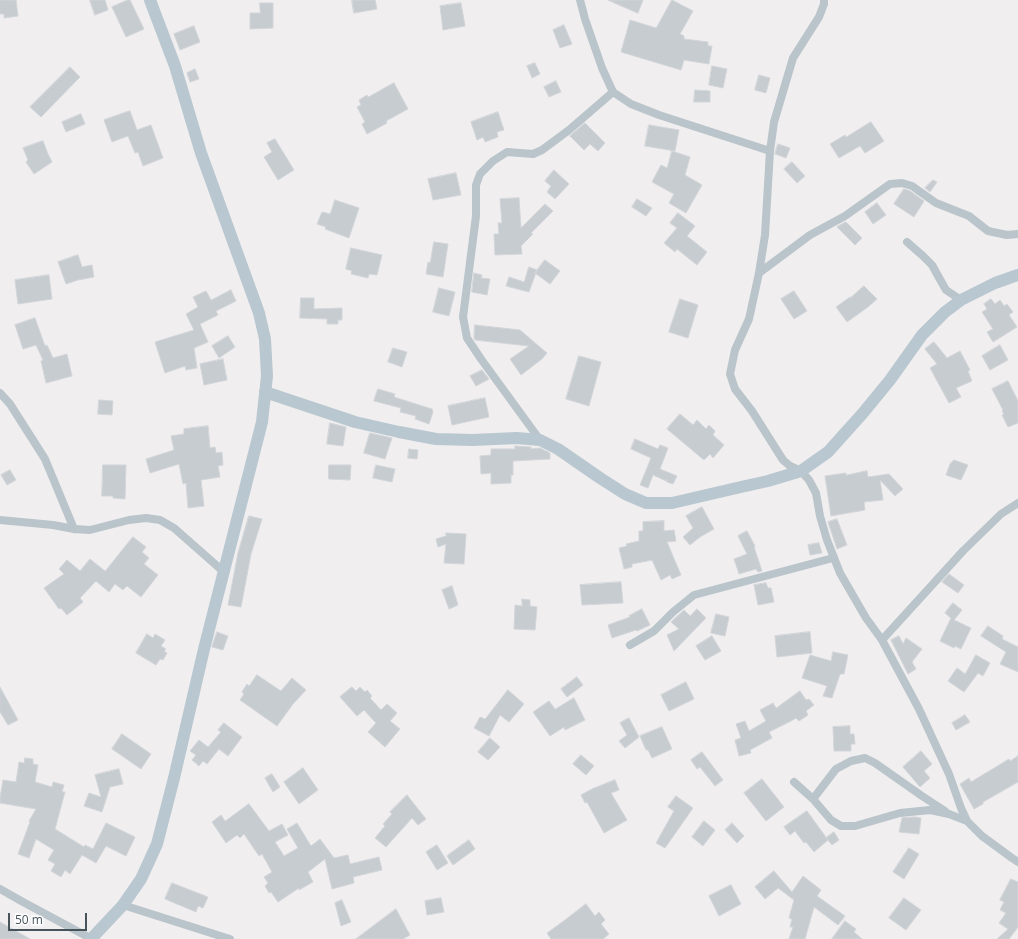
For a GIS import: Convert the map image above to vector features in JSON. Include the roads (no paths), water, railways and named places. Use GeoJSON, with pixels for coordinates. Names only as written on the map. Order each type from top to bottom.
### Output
{"type":"FeatureCollection","features":[{"type":"Feature","properties":{"kind":"main road"},"geometry":{"type":"LineString","coordinates":[[92,939],[123,906],[141,879],[157,844],[204,649],[262,422],[267,376],[265,339],[259,313],[202,153],[175,66],[150,0]]}},
{"type":"Feature","properties":{"kind":"main road"},"geometry":{"type":"LineString","coordinates":[[265,392],[355,422],[436,439],[472,440],[517,438],[540,440],[558,449],[625,494],[646,503],[672,503],[768,481],[801,471],[828,452],[885,386],[922,335],[944,312],[960,300],[1018,275]]}},
{"type":"Feature","properties":{"kind":"street"},"geometry":{"type":"LineString","coordinates":[[580,0],[602,68],[613,92],[631,104],[659,115],[770,150]]}},
{"type":"Feature","properties":{"kind":"street"},"geometry":{"type":"LineString","coordinates":[[824,0],[819,17],[792,58],[774,122],[770,150],[765,235],[759,273],[749,319],[735,350],[730,374],[735,388],[782,460],[801,471],[810,480],[816,492],[826,540],[833,558],[866,618],[882,640],[919,709],[949,774],[967,821],[982,836],[1018,862]]}},
{"type":"Feature","properties":{"kind":"street"},"geometry":{"type":"LineString","coordinates":[[540,440],[466,338],[463,317],[476,216],[476,185],[480,174],[493,161],[507,152],[533,154],[542,150],[613,92]]}},
{"type":"Feature","properties":{"kind":"street"},"geometry":{"type":"LineString","coordinates":[[759,273],[810,235],[845,216],[890,184],[902,183],[912,186],[936,204],[969,216],[988,231],[1007,235],[1018,234]]}},
{"type":"Feature","properties":{"kind":"street"},"geometry":{"type":"LineString","coordinates":[[907,242],[924,256],[932,265],[946,290],[960,300]]}},
{"type":"Feature","properties":{"kind":"street"},"geometry":{"type":"LineString","coordinates":[[0,393],[10,404],[45,459],[74,530]]}},
{"type":"Feature","properties":{"kind":"street"},"geometry":{"type":"LineString","coordinates":[[882,640],[963,551],[1001,514],[1018,503]]}},
{"type":"Feature","properties":{"kind":"street"},"geometry":{"type":"LineString","coordinates":[[0,520],[53,525],[74,530],[90,530],[129,520],[146,518],[160,520],[174,528],[224,572]]}},
{"type":"Feature","properties":{"kind":"street"},"geometry":{"type":"LineString","coordinates":[[630,645],[654,631],[673,612],[694,595],[833,558]]}},
{"type":"Feature","properties":{"kind":"street"},"geometry":{"type":"LineString","coordinates":[[813,799],[836,769],[851,761],[865,758],[949,814]]}},
{"type":"Feature","properties":{"kind":"street"},"geometry":{"type":"LineString","coordinates":[[794,782],[813,799],[831,820],[841,826],[855,826],[900,813],[930,810],[949,814],[967,821]]}},
{"type":"Feature","properties":{"kind":"street"},"geometry":{"type":"LineString","coordinates":[[0,889],[92,939]]}},
{"type":"Feature","properties":{"kind":"street"},"geometry":{"type":"LineString","coordinates":[[123,906],[230,939]]}}]}
